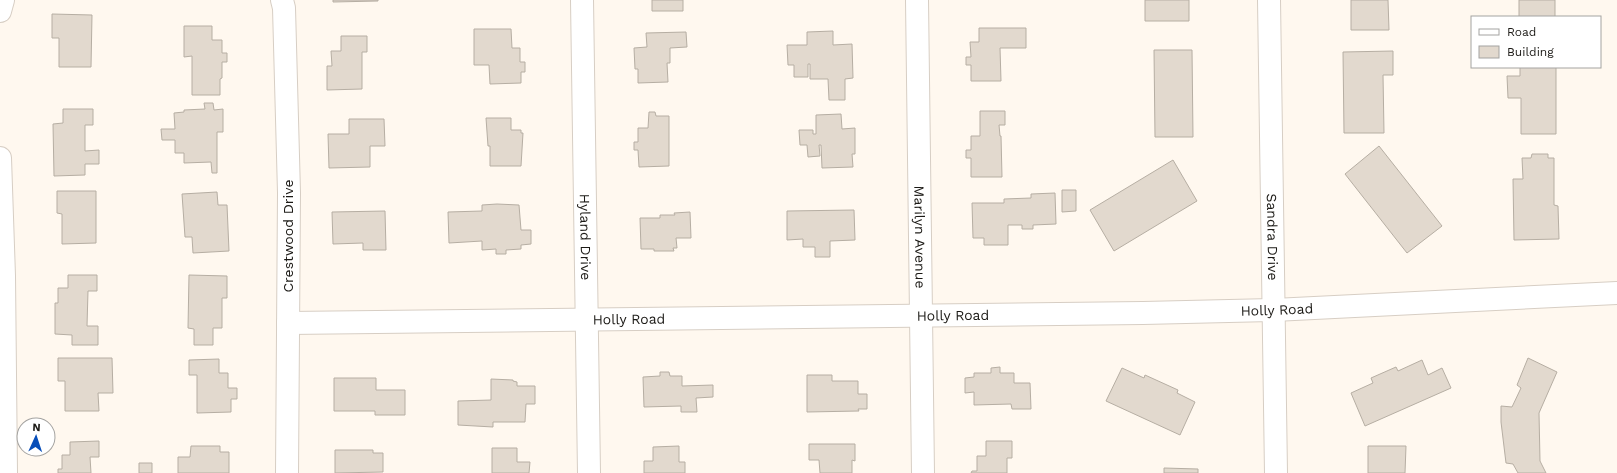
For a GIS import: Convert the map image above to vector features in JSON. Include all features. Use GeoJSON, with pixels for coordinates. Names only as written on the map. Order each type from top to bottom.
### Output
{"type":"FeatureCollection","features":[{"type":"Feature","properties":{"kind":"street"},"geometry":{"type":"LineString","coordinates":[[0,11],[3,0]]}},
{"type":"Feature","properties":{"kind":"street","name":"Crestwood Drive"},"geometry":{"type":"LineString","coordinates":[[282,0],[284,8],[289,193],[287,473]]}},
{"type":"Feature","properties":{"kind":"street","name":"Hyland Drive"},"geometry":{"type":"LineString","coordinates":[[582,0],[589,473]]}},
{"type":"Feature","properties":{"kind":"street","name":"Marilyn Avenue"},"geometry":{"type":"LineString","coordinates":[[917,0],[923,473]]}},
{"type":"Feature","properties":{"kind":"street","name":"Sandra Drive"},"geometry":{"type":"LineString","coordinates":[[1269,0],[1276,473]]}},
{"type":"Feature","properties":{"kind":"street"},"geometry":{"type":"LineString","coordinates":[[0,158],[4,276],[6,473]]}},
{"type":"Feature","properties":{"kind":"street","name":"Holly Road"},"geometry":{"type":"LineString","coordinates":[[288,323],[921,316],[1274,310],[1617,293]]}},
{"type":"Feature","properties":{"kind":"building"},"geometry":{"type":"Polygon","coordinates":[[[333,0],[378,0],[378,1],[333,2],[333,0]]]}},
{"type":"Feature","properties":{"kind":"building"},"geometry":{"type":"Polygon","coordinates":[[[652,0],[683,0],[683,11],[652,11],[652,0]]]}},
{"type":"Feature","properties":{"kind":"building"},"geometry":{"type":"Polygon","coordinates":[[[1145,0],[1189,0],[1189,21],[1145,21],[1145,0]]]}},
{"type":"Feature","properties":{"kind":"building"},"geometry":{"type":"Polygon","coordinates":[[[1351,0],[1388,0],[1389,30],[1351,30],[1351,0]]]}},
{"type":"Feature","properties":{"kind":"building"},"geometry":{"type":"Polygon","coordinates":[[[1519,0],[1555,0],[1555,16],[1519,16],[1519,0]]]}},
{"type":"Feature","properties":{"kind":"building"},"geometry":{"type":"Polygon","coordinates":[[[52,14],[92,15],[91,67],[59,67],[59,38],[52,38],[52,14]]]}},
{"type":"Feature","properties":{"kind":"building"},"geometry":{"type":"Polygon","coordinates":[[[184,26],[212,26],[212,40],[222,40],[222,53],[227,53],[227,62],[222,62],[220,95],[192,95],[192,56],[184,57],[184,26]]]}},
{"type":"Feature","properties":{"kind":"building"},"geometry":{"type":"Polygon","coordinates":[[[979,28],[1026,28],[1026,48],[1000,48],[1001,81],[971,81],[971,65],[966,65],[966,57],[971,57],[970,42],[979,42],[979,28]]]}},
{"type":"Feature","properties":{"kind":"building"},"geometry":{"type":"Polygon","coordinates":[[[474,29],[511,29],[512,48],[520,48],[520,62],[525,62],[525,72],[521,72],[521,83],[490,84],[489,65],[474,65],[474,29]]]}},
{"type":"Feature","properties":{"kind":"building"},"geometry":{"type":"Polygon","coordinates":[[[833,31],[833,45],[852,44],[853,78],[845,79],[845,100],[829,100],[828,79],[810,79],[810,64],[808,64],[808,77],[794,77],[794,65],[788,65],[787,45],[807,45],[807,32],[833,31]]]}},
{"type":"Feature","properties":{"kind":"building"},"geometry":{"type":"Polygon","coordinates":[[[686,32],[687,47],[670,48],[670,63],[667,63],[668,82],[638,83],[638,69],[635,69],[634,48],[647,47],[646,33],[686,32]]]}},
{"type":"Feature","properties":{"kind":"building"},"geometry":{"type":"Polygon","coordinates":[[[341,36],[367,36],[367,52],[362,52],[362,89],[327,90],[327,66],[332,66],[331,51],[341,51],[341,36]]]}},
{"type":"Feature","properties":{"kind":"building"},"geometry":{"type":"Polygon","coordinates":[[[1154,50],[1192,50],[1193,137],[1155,137],[1154,50]]]}},
{"type":"Feature","properties":{"kind":"building"},"geometry":{"type":"Polygon","coordinates":[[[1393,51],[1393,75],[1383,75],[1384,133],[1344,133],[1343,52],[1393,51]]]}},
{"type":"Feature","properties":{"kind":"building"},"geometry":{"type":"Polygon","coordinates":[[[1520,68],[1556,68],[1556,134],[1521,134],[1521,98],[1508,98],[1507,76],[1520,76],[1520,68]]]}},
{"type":"Feature","properties":{"kind":"building"},"geometry":{"type":"Polygon","coordinates":[[[204,103],[213,103],[214,110],[223,109],[223,132],[217,132],[217,173],[212,173],[211,162],[184,163],[184,153],[175,153],[175,140],[162,140],[161,129],[175,129],[174,113],[184,112],[184,110],[205,109],[204,103]]]}},
{"type":"Feature","properties":{"kind":"building"},"geometry":{"type":"Polygon","coordinates":[[[63,109],[93,109],[93,125],[85,125],[85,151],[99,150],[99,164],[85,164],[85,175],[54,176],[53,124],[63,123],[63,109]]]}},
{"type":"Feature","properties":{"kind":"building"},"geometry":{"type":"Polygon","coordinates":[[[980,111],[1005,111],[1005,125],[999,125],[1001,136],[1002,177],[971,177],[971,158],[966,158],[966,150],[971,150],[971,136],[980,136],[980,111]]]}},
{"type":"Feature","properties":{"kind":"building"},"geometry":{"type":"Polygon","coordinates":[[[649,112],[655,112],[656,116],[669,116],[669,166],[639,167],[638,150],[634,150],[634,142],[638,142],[638,128],[648,128],[649,112]]]}},
{"type":"Feature","properties":{"kind":"building"},"geometry":{"type":"Polygon","coordinates":[[[841,114],[842,129],[855,128],[855,154],[852,154],[853,167],[822,168],[821,145],[819,145],[820,156],[808,157],[807,145],[800,145],[799,130],[813,130],[813,134],[816,134],[816,115],[841,114]]]}},
{"type":"Feature","properties":{"kind":"building"},"geometry":{"type":"Polygon","coordinates":[[[486,118],[511,118],[511,130],[521,130],[521,133],[523,133],[521,166],[490,166],[490,146],[488,146],[486,118]]]}},
{"type":"Feature","properties":{"kind":"building"},"geometry":{"type":"Polygon","coordinates":[[[349,119],[384,119],[385,146],[370,146],[370,167],[329,168],[328,134],[349,134],[349,119]]]}},
{"type":"Feature","properties":{"kind":"building"},"geometry":{"type":"Polygon","coordinates":[[[1379,146],[1442,226],[1407,253],[1345,174],[1379,146]]]}},
{"type":"Feature","properties":{"kind":"building"},"geometry":{"type":"Polygon","coordinates":[[[1532,154],[1548,154],[1548,158],[1554,158],[1554,205],[1558,206],[1559,239],[1514,240],[1513,179],[1523,179],[1522,158],[1531,158],[1532,154]]]}},
{"type":"Feature","properties":{"kind":"building"},"geometry":{"type":"Polygon","coordinates":[[[1173,160],[1197,201],[1114,251],[1090,210],[1173,160]]]}},
{"type":"Feature","properties":{"kind":"building"},"geometry":{"type":"Polygon","coordinates":[[[1062,190],[1076,190],[1076,211],[1062,212],[1062,190]]]}},
{"type":"Feature","properties":{"kind":"building"},"geometry":{"type":"Polygon","coordinates":[[[57,191],[96,191],[96,243],[62,244],[62,214],[57,213],[57,191]]]}},
{"type":"Feature","properties":{"kind":"building"},"geometry":{"type":"Polygon","coordinates":[[[217,192],[218,205],[227,205],[229,251],[193,253],[192,237],[185,237],[182,194],[217,192]]]}},
{"type":"Feature","properties":{"kind":"building"},"geometry":{"type":"Polygon","coordinates":[[[1055,193],[1056,224],[1033,225],[1033,229],[1022,229],[1022,225],[1008,225],[1008,245],[984,245],[984,238],[973,238],[972,203],[1004,203],[1004,199],[1031,198],[1031,194],[1055,193]]]}},
{"type":"Feature","properties":{"kind":"building"},"geometry":{"type":"Polygon","coordinates":[[[482,205],[519,205],[521,230],[531,230],[531,244],[521,245],[521,249],[506,250],[506,254],[496,254],[496,249],[482,250],[482,241],[449,243],[448,212],[482,211],[482,205]]]}},
{"type":"Feature","properties":{"kind":"building"},"geometry":{"type":"Polygon","coordinates":[[[854,210],[855,240],[830,241],[830,257],[815,257],[815,247],[803,247],[803,239],[787,240],[787,211],[854,210]]]}},
{"type":"Feature","properties":{"kind":"building"},"geometry":{"type":"Polygon","coordinates":[[[385,211],[386,250],[363,250],[363,243],[333,244],[332,212],[385,211]]]}},
{"type":"Feature","properties":{"kind":"building"},"geometry":{"type":"Polygon","coordinates":[[[690,212],[691,238],[676,238],[677,248],[673,248],[674,251],[654,251],[654,249],[641,249],[640,218],[660,218],[660,215],[675,215],[674,213],[690,212]]]}},
{"type":"Feature","properties":{"kind":"building"},"geometry":{"type":"Polygon","coordinates":[[[68,275],[97,275],[97,291],[88,291],[87,326],[98,326],[98,345],[72,345],[72,335],[55,334],[55,303],[58,303],[58,288],[68,288],[68,275]]]}},
{"type":"Feature","properties":{"kind":"building"},"geometry":{"type":"Polygon","coordinates":[[[189,275],[227,276],[227,298],[222,298],[222,328],[213,328],[213,345],[194,345],[194,329],[188,328],[189,275]]]}},
{"type":"Feature","properties":{"kind":"building"},"geometry":{"type":"Polygon","coordinates":[[[58,358],[112,358],[113,393],[98,393],[99,411],[65,411],[65,381],[58,381],[58,358]]]}},
{"type":"Feature","properties":{"kind":"building"},"geometry":{"type":"Polygon","coordinates":[[[1528,358],[1557,372],[1539,413],[1540,461],[1546,473],[1518,473],[1513,464],[1506,463],[1501,422],[1501,406],[1512,407],[1521,388],[1517,385],[1528,358]]]}},
{"type":"Feature","properties":{"kind":"building"},"geometry":{"type":"Polygon","coordinates":[[[219,359],[219,373],[228,373],[228,388],[237,388],[237,399],[231,399],[231,412],[197,413],[197,375],[189,375],[189,360],[219,359]]]}},
{"type":"Feature","properties":{"kind":"building"},"geometry":{"type":"Polygon","coordinates":[[[1422,360],[1428,375],[1442,368],[1451,388],[1365,426],[1351,393],[1373,383],[1371,378],[1396,367],[1398,371],[1422,360]]]}},
{"type":"Feature","properties":{"kind":"building"},"geometry":{"type":"Polygon","coordinates":[[[1000,367],[1000,373],[1014,373],[1014,383],[1030,383],[1031,409],[1012,409],[1011,404],[974,405],[974,392],[965,393],[965,378],[974,377],[974,373],[991,373],[991,368],[1000,367]]]}},
{"type":"Feature","properties":{"kind":"building"},"geometry":{"type":"Polygon","coordinates":[[[1122,368],[1144,378],[1145,375],[1178,390],[1177,393],[1195,402],[1180,435],[1106,401],[1122,368]]]}},
{"type":"Feature","properties":{"kind":"building"},"geometry":{"type":"Polygon","coordinates":[[[660,372],[669,372],[670,376],[682,376],[682,386],[713,385],[713,397],[696,398],[697,412],[681,412],[681,406],[644,407],[643,377],[660,376],[660,372]]]}},
{"type":"Feature","properties":{"kind":"building"},"geometry":{"type":"Polygon","coordinates":[[[807,375],[832,375],[832,381],[858,381],[858,394],[867,394],[867,409],[858,409],[859,411],[807,412],[807,375]]]}},
{"type":"Feature","properties":{"kind":"building"},"geometry":{"type":"Polygon","coordinates":[[[334,378],[376,378],[376,390],[405,390],[405,415],[375,415],[375,411],[334,411],[334,378]]]}},
{"type":"Feature","properties":{"kind":"building"},"geometry":{"type":"Polygon","coordinates":[[[491,379],[513,380],[517,382],[517,386],[535,386],[535,404],[526,404],[525,422],[493,422],[493,427],[458,425],[458,401],[491,400],[491,379]]]}},
{"type":"Feature","properties":{"kind":"building"},"geometry":{"type":"Polygon","coordinates":[[[99,441],[99,457],[90,457],[91,473],[58,473],[58,469],[62,469],[62,455],[70,455],[70,442],[99,441]]]}},
{"type":"Feature","properties":{"kind":"building"},"geometry":{"type":"Polygon","coordinates":[[[986,441],[1012,441],[1012,458],[1007,458],[1007,473],[971,473],[972,471],[977,471],[977,456],[986,456],[986,441]]]}},
{"type":"Feature","properties":{"kind":"building"},"geometry":{"type":"Polygon","coordinates":[[[809,444],[855,444],[855,461],[852,460],[852,473],[820,473],[819,460],[809,460],[809,444]]]}},
{"type":"Feature","properties":{"kind":"building"},"geometry":{"type":"Polygon","coordinates":[[[191,446],[220,446],[220,452],[229,452],[229,473],[178,473],[178,457],[190,457],[191,446]]]}},
{"type":"Feature","properties":{"kind":"building"},"geometry":{"type":"Polygon","coordinates":[[[679,446],[679,462],[685,462],[685,473],[644,473],[644,461],[653,461],[653,447],[679,446]]]}},
{"type":"Feature","properties":{"kind":"building"},"geometry":{"type":"Polygon","coordinates":[[[1368,446],[1406,446],[1405,473],[1368,473],[1368,446]]]}},
{"type":"Feature","properties":{"kind":"building"},"geometry":{"type":"Polygon","coordinates":[[[492,448],[517,448],[517,462],[530,462],[529,473],[492,473],[492,448]]]}},
{"type":"Feature","properties":{"kind":"building"},"geometry":{"type":"Polygon","coordinates":[[[335,450],[373,450],[373,453],[383,453],[383,472],[335,473],[335,450]]]}},
{"type":"Feature","properties":{"kind":"building"},"geometry":{"type":"Polygon","coordinates":[[[139,463],[152,463],[152,473],[139,473],[139,463]]]}},
{"type":"Feature","properties":{"kind":"building"},"geometry":{"type":"Polygon","coordinates":[[[1164,468],[1198,469],[1198,473],[1164,473],[1164,468]]]}}]}
